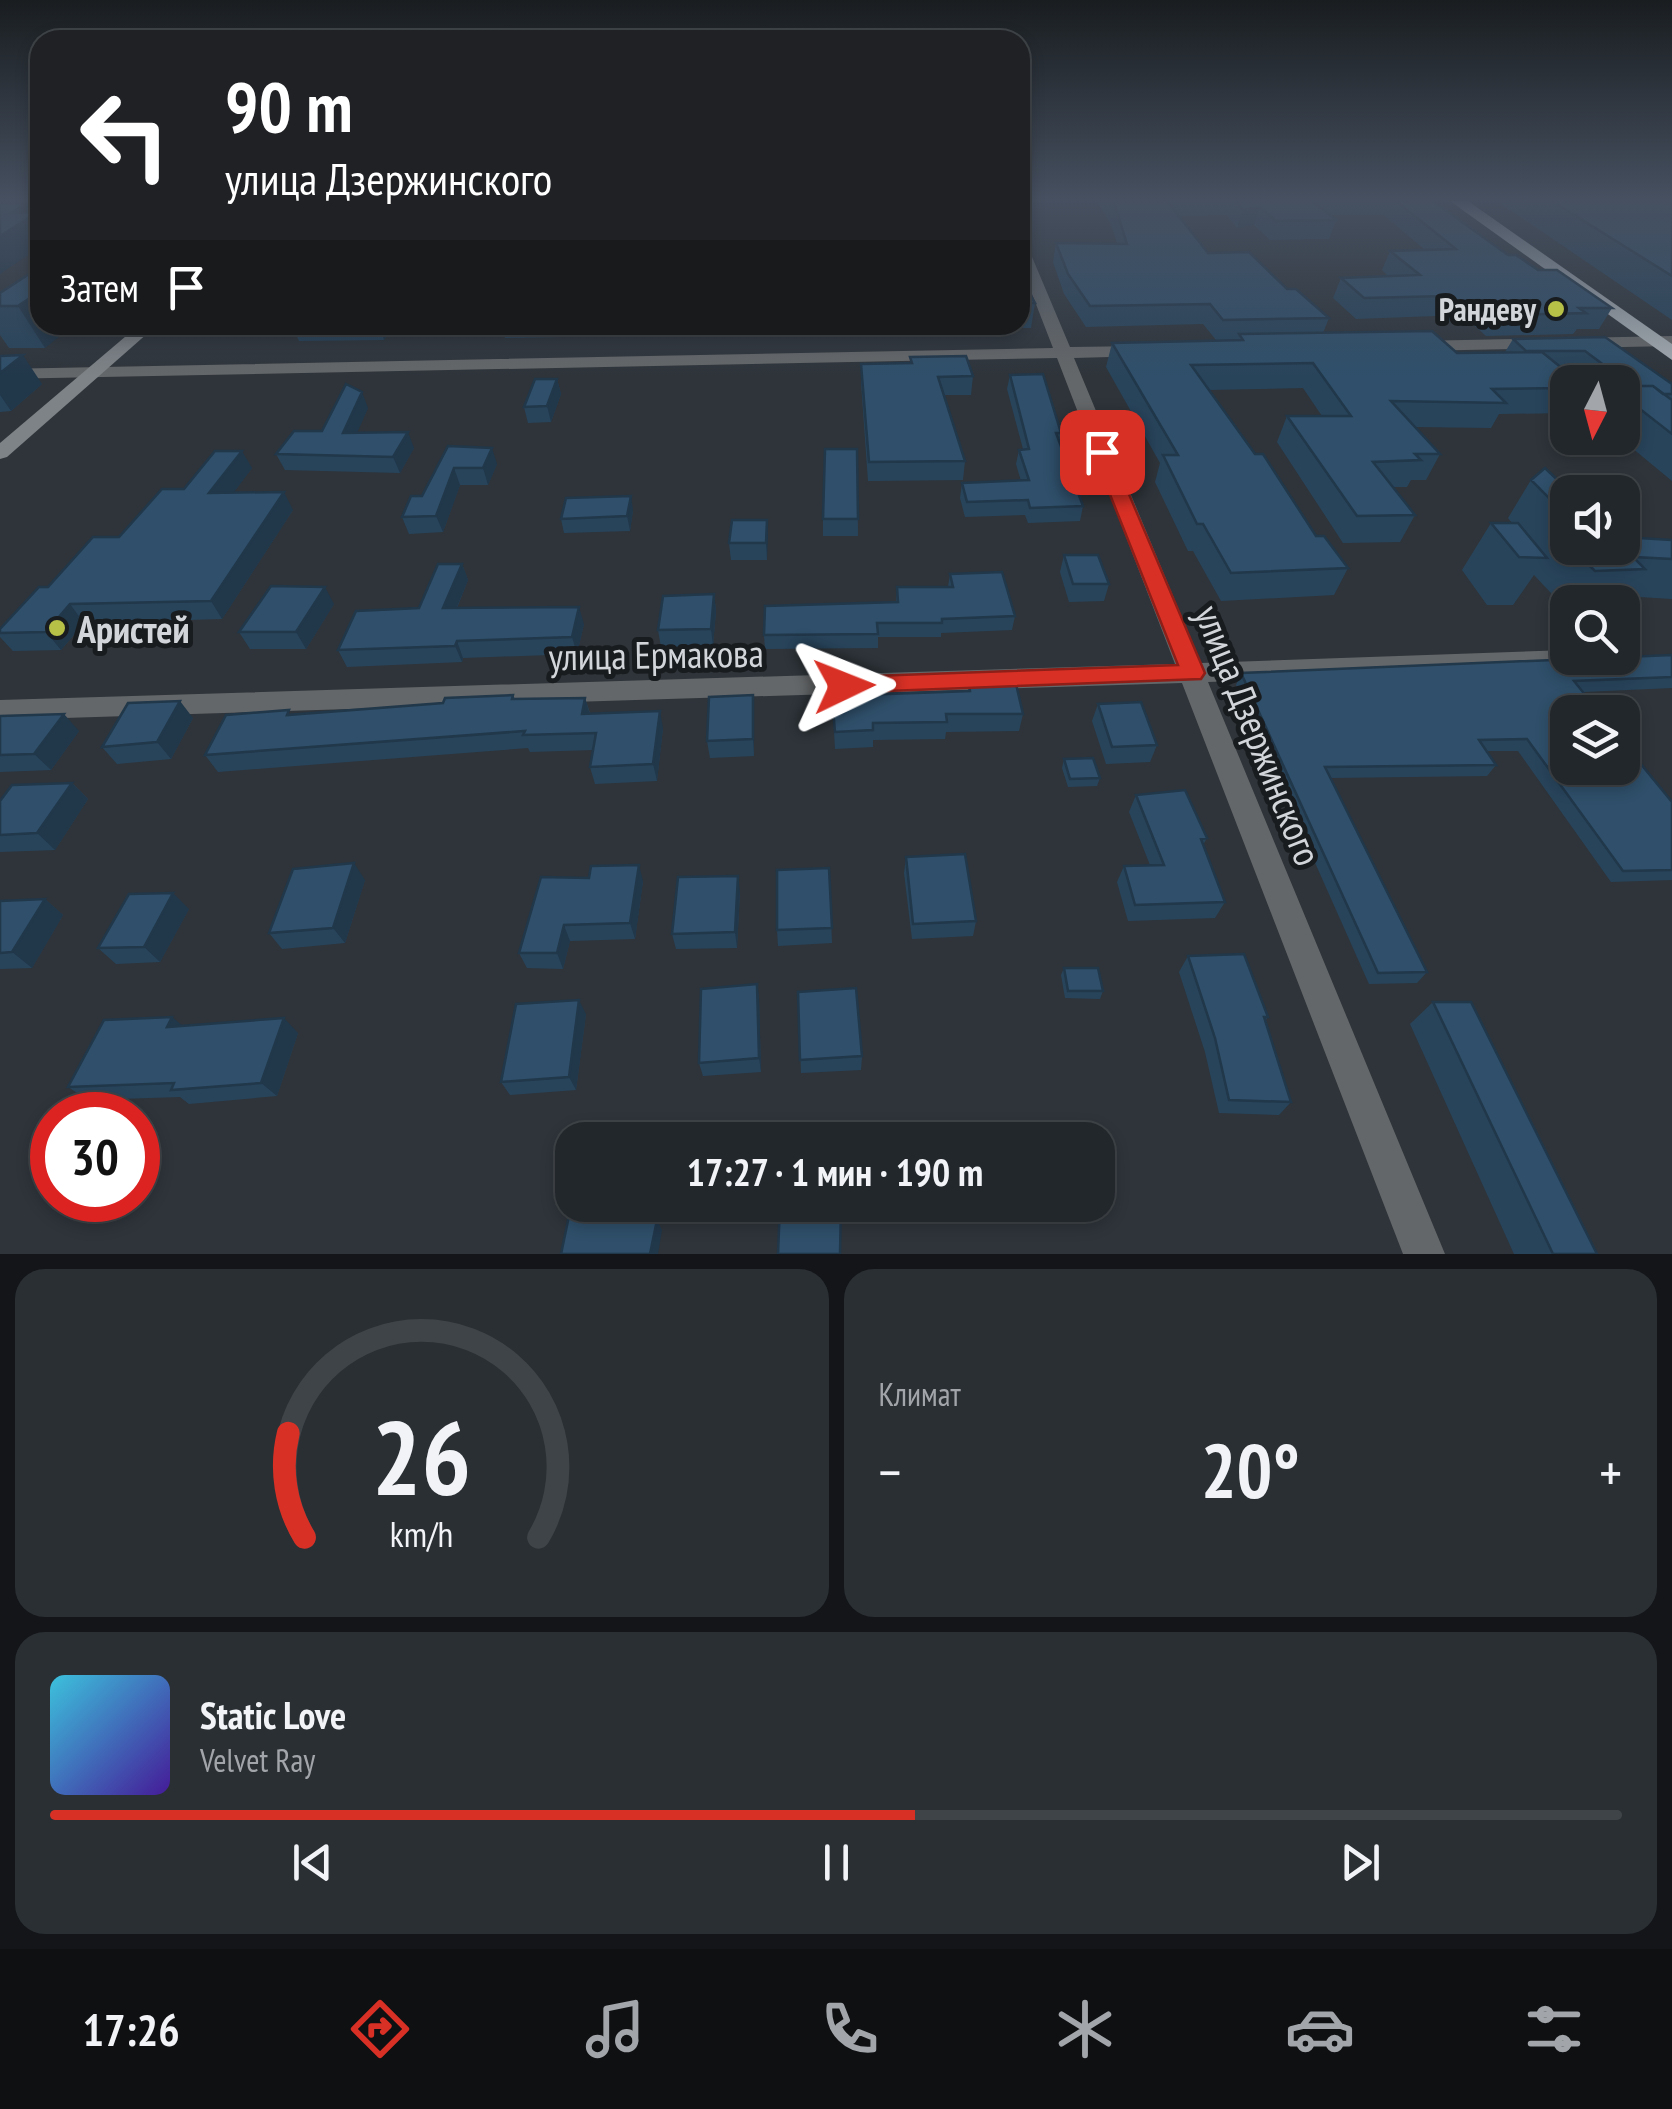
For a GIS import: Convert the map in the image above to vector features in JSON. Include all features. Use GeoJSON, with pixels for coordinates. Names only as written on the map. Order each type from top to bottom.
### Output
{"type":"FeatureCollection","features":[{"type":"Feature","properties":{"kind":"highway"},"geometry":{"type":"LineString","coordinates":[[1542,260],[1666,346]]}},
{"type":"Feature","properties":{"kind":"main road"},"geometry":{"type":"LineString","coordinates":[[0,453],[138,335]]}},
{"type":"Feature","properties":{"kind":"street","name":"улица Дзержинского"},"geometry":{"type":"LineString","coordinates":[[1030,270],[1424,1254]]}},
{"type":"Feature","properties":{"kind":"street"},"geometry":{"type":"LineString","coordinates":[[1394,346],[1666,346]]}},
{"type":"Feature","properties":{"kind":"street"},"geometry":{"type":"LineString","coordinates":[[0,374],[1159,350]]}},
{"type":"Feature","properties":{"kind":"street","name":"улица Ермакова"},"geometry":{"type":"LineString","coordinates":[[0,710],[766,690],[1550,660]]}},
{"type":"Feature","properties":{"kind":"building"},"geometry":{"type":"Polygon","coordinates":[[[1062,260],[1257,260],[1287,289],[1296,289],[1329,318],[1223,320],[1210,304],[1090,306],[1062,260]]]}},
{"type":"Feature","properties":{"kind":"building"},"geometry":{"type":"Polygon","coordinates":[[[1401,260],[1523,260],[1538,270],[1557,270],[1612,308],[1579,308],[1586,313],[1497,315],[1479,300],[1452,301],[1446,296],[1364,298],[1341,278],[1420,275],[1401,260]]]}},
{"type":"Feature","properties":{"kind":"building"},"geometry":{"type":"Polygon","coordinates":[[[1646,260],[1672,260],[1672,276],[1646,260]]]}},
{"type":"Feature","properties":{"kind":"building"},"geometry":{"type":"Polygon","coordinates":[[[30,274],[30,298],[18,306],[0,306],[0,293],[30,274]]]}},
{"type":"Feature","properties":{"kind":"building"},"geometry":{"type":"Polygon","coordinates":[[[1432,331],[1457,353],[1542,352],[1558,365],[1550,365],[1550,388],[1492,389],[1506,403],[1391,401],[1440,454],[1415,454],[1421,460],[1373,462],[1415,515],[1357,516],[1287,416],[1351,416],[1313,363],[1191,365],[1255,454],[1263,454],[1316,536],[1324,536],[1348,568],[1231,573],[1203,524],[1197,524],[1163,455],[1178,455],[1112,343],[1243,340],[1239,334],[1432,331]]]}},
{"type":"Feature","properties":{"kind":"building"},"geometry":{"type":"Polygon","coordinates":[[[1605,337],[1672,384],[1672,394],[1663,394],[1653,386],[1640,386],[1640,365],[1604,365],[1585,351],[1526,351],[1513,339],[1605,337]]]}},
{"type":"Feature","properties":{"kind":"building"},"geometry":{"type":"Polygon","coordinates":[[[23,355],[0,373],[0,356],[23,355]]]}},
{"type":"Feature","properties":{"kind":"building"},"geometry":{"type":"Polygon","coordinates":[[[966,356],[973,376],[938,377],[965,461],[869,462],[861,364],[912,363],[910,357],[966,356]]]}},
{"type":"Feature","properties":{"kind":"building"},"geometry":{"type":"Polygon","coordinates":[[[1043,374],[1061,433],[1056,433],[1083,506],[1030,508],[1028,500],[967,502],[962,483],[1029,480],[1019,450],[1029,449],[1010,375],[1043,374]]]}},
{"type":"Feature","properties":{"kind":"building"},"geometry":{"type":"Polygon","coordinates":[[[535,379],[557,379],[547,406],[524,407],[535,379]]]}},
{"type":"Feature","properties":{"kind":"building"},"geometry":{"type":"Polygon","coordinates":[[[346,384],[362,392],[343,433],[408,432],[393,457],[276,454],[294,431],[322,431],[346,384]]]}},
{"type":"Feature","properties":{"kind":"building"},"geometry":{"type":"Polygon","coordinates":[[[1640,386],[1653,386],[1672,400],[1672,434],[1640,409],[1640,386]]]}},
{"type":"Feature","properties":{"kind":"building"},"geometry":{"type":"Polygon","coordinates":[[[448,446],[492,448],[483,468],[454,468],[436,516],[402,517],[411,496],[422,496],[448,446]]]}},
{"type":"Feature","properties":{"kind":"building"},"geometry":{"type":"Polygon","coordinates":[[[825,449],[857,449],[858,519],[823,519],[825,449]]]}},
{"type":"Feature","properties":{"kind":"building"},"geometry":{"type":"Polygon","coordinates":[[[215,451],[242,451],[209,493],[284,492],[211,601],[70,604],[46,632],[0,633],[39,587],[48,587],[93,537],[119,537],[162,489],[184,489],[215,451]]]}},
{"type":"Feature","properties":{"kind":"building"},"geometry":{"type":"Polygon","coordinates":[[[1545,468],[1552,475],[1550,499],[1531,480],[1545,468]]]}},
{"type":"Feature","properties":{"kind":"building"},"geometry":{"type":"Polygon","coordinates":[[[631,496],[627,516],[561,519],[566,498],[631,496]]]}},
{"type":"Feature","properties":{"kind":"building"},"geometry":{"type":"Polygon","coordinates":[[[732,520],[767,520],[766,543],[729,543],[732,520]]]}},
{"type":"Feature","properties":{"kind":"building"},"geometry":{"type":"Polygon","coordinates":[[[1491,523],[1518,523],[1547,558],[1519,557],[1491,523]]]}},
{"type":"Feature","properties":{"kind":"building"},"geometry":{"type":"Polygon","coordinates":[[[1640,538],[1672,540],[1672,559],[1640,557],[1640,538]]]}},
{"type":"Feature","properties":{"kind":"building"},"geometry":{"type":"Polygon","coordinates":[[[1064,555],[1098,555],[1109,584],[1073,584],[1064,555]]]}},
{"type":"Feature","properties":{"kind":"building"},"geometry":{"type":"Polygon","coordinates":[[[438,564],[462,564],[443,608],[579,607],[572,637],[338,650],[356,611],[419,608],[438,564]]]}},
{"type":"Feature","properties":{"kind":"building"},"geometry":{"type":"Polygon","coordinates":[[[1640,564],[1645,569],[1595,571],[1589,565],[1640,564]]]}},
{"type":"Feature","properties":{"kind":"building"},"geometry":{"type":"Polygon","coordinates":[[[1002,572],[1015,616],[942,619],[942,623],[877,623],[878,634],[764,635],[765,606],[898,602],[897,587],[953,587],[950,574],[1002,572]]]}},
{"type":"Feature","properties":{"kind":"building"},"geometry":{"type":"Polygon","coordinates":[[[271,586],[325,587],[296,632],[239,632],[271,586]]]}},
{"type":"Feature","properties":{"kind":"building"},"geometry":{"type":"Polygon","coordinates":[[[714,594],[711,629],[658,630],[663,596],[714,594]]]}},
{"type":"Feature","properties":{"kind":"building"},"geometry":{"type":"Polygon","coordinates":[[[1672,655],[1672,677],[1574,681],[1585,695],[1550,695],[1550,771],[1527,739],[1479,740],[1496,765],[1325,767],[1427,972],[1378,973],[1241,673],[1550,660],[1550,675],[1640,675],[1640,656],[1672,655]]]}},
{"type":"Feature","properties":{"kind":"building"},"geometry":{"type":"Polygon","coordinates":[[[969,684],[1016,684],[1023,714],[946,714],[947,722],[873,723],[873,730],[835,732],[832,696],[970,691],[969,684]]]}},
{"type":"Feature","properties":{"kind":"building"},"geometry":{"type":"Polygon","coordinates":[[[513,695],[512,699],[585,698],[582,714],[660,711],[653,764],[590,767],[596,733],[523,735],[525,731],[205,755],[226,715],[289,710],[287,715],[443,703],[445,698],[513,695]]]}},
{"type":"Feature","properties":{"kind":"building"},"geometry":{"type":"Polygon","coordinates":[[[753,695],[753,739],[707,741],[709,697],[753,695]]]}},
{"type":"Feature","properties":{"kind":"building"},"geometry":{"type":"Polygon","coordinates":[[[180,701],[157,742],[102,747],[128,703],[180,701]]]}},
{"type":"Feature","properties":{"kind":"building"},"geometry":{"type":"Polygon","coordinates":[[[1141,702],[1157,745],[1112,747],[1098,704],[1141,702]]]}},
{"type":"Feature","properties":{"kind":"building"},"geometry":{"type":"Polygon","coordinates":[[[64,714],[34,754],[0,755],[0,716],[64,714]]]}},
{"type":"Feature","properties":{"kind":"building"},"geometry":{"type":"Polygon","coordinates":[[[1093,758],[1100,778],[1070,779],[1064,759],[1093,758]]]}},
{"type":"Feature","properties":{"kind":"building"},"geometry":{"type":"Polygon","coordinates":[[[1640,763],[1672,802],[1672,870],[1623,871],[1560,785],[1640,785],[1640,763]]]}},
{"type":"Feature","properties":{"kind":"building"},"geometry":{"type":"Polygon","coordinates":[[[72,783],[37,833],[0,835],[0,801],[12,785],[72,783]]]}},
{"type":"Feature","properties":{"kind":"building"},"geometry":{"type":"Polygon","coordinates":[[[1185,790],[1207,838],[1201,839],[1225,902],[1135,905],[1124,866],[1164,865],[1136,795],[1185,790]]]}},
{"type":"Feature","properties":{"kind":"building"},"geometry":{"type":"Polygon","coordinates":[[[965,854],[976,921],[913,924],[906,857],[965,854]]]}},
{"type":"Feature","properties":{"kind":"building"},"geometry":{"type":"Polygon","coordinates":[[[354,863],[333,928],[269,933],[293,869],[354,863]]]}},
{"type":"Feature","properties":{"kind":"building"},"geometry":{"type":"Polygon","coordinates":[[[639,865],[630,923],[564,925],[557,953],[519,953],[541,877],[589,878],[591,866],[639,865]]]}},
{"type":"Feature","properties":{"kind":"building"},"geometry":{"type":"Polygon","coordinates":[[[829,868],[832,928],[777,930],[777,870],[829,868]]]}},
{"type":"Feature","properties":{"kind":"building"},"geometry":{"type":"Polygon","coordinates":[[[738,876],[735,932],[672,934],[678,877],[738,876]]]}},
{"type":"Feature","properties":{"kind":"building"},"geometry":{"type":"Polygon","coordinates":[[[173,893],[144,947],[98,948],[129,894],[173,893]]]}},
{"type":"Feature","properties":{"kind":"building"},"geometry":{"type":"Polygon","coordinates":[[[45,899],[12,952],[0,953],[0,901],[45,899]]]}},
{"type":"Feature","properties":{"kind":"building"},"geometry":{"type":"Polygon","coordinates":[[[1244,954],[1268,1017],[1264,1017],[1291,1102],[1229,1100],[1215,1038],[1188,956],[1244,954]]]}},
{"type":"Feature","properties":{"kind":"building"},"geometry":{"type":"Polygon","coordinates":[[[1064,968],[1098,968],[1103,991],[1068,991],[1064,968]]]}},
{"type":"Feature","properties":{"kind":"building"},"geometry":{"type":"Polygon","coordinates":[[[757,984],[759,1058],[699,1063],[701,989],[757,984]]]}},
{"type":"Feature","properties":{"kind":"building"},"geometry":{"type":"Polygon","coordinates":[[[856,988],[862,1056],[800,1060],[798,992],[856,988]]]}},
{"type":"Feature","properties":{"kind":"building"},"geometry":{"type":"Polygon","coordinates":[[[579,1000],[569,1077],[501,1082],[516,1004],[579,1000]]]}},
{"type":"Feature","properties":{"kind":"building"},"geometry":{"type":"Polygon","coordinates":[[[1433,1002],[1471,1002],[1597,1254],[1553,1254],[1433,1002]]]}},
{"type":"Feature","properties":{"kind":"building"},"geometry":{"type":"Polygon","coordinates":[[[172,1017],[167,1027],[284,1018],[261,1083],[171,1090],[174,1083],[68,1087],[104,1020],[172,1017]]]}},
{"type":"Feature","properties":{"kind":"building"},"geometry":{"type":"Polygon","coordinates":[[[568,1222],[657,1222],[650,1254],[561,1254],[568,1222]]]}},
{"type":"Feature","properties":{"kind":"building"},"geometry":{"type":"Polygon","coordinates":[[[779,1222],[841,1222],[840,1254],[778,1254],[779,1222]]]}},
{"type":"Feature","properties":{"kind":"place","name":"Рандеву"},"geometry":{"type":"Point","coordinates":[1556,309]}},
{"type":"Feature","properties":{"kind":"place","name":"Аристей"},"geometry":{"type":"Point","coordinates":[57,628]}},
{"type":"Feature","properties":{"kind":"route"},"geometry":{"type":"LineString","coordinates":[[844,686],[1193,673],[1102,452]]}}]}
